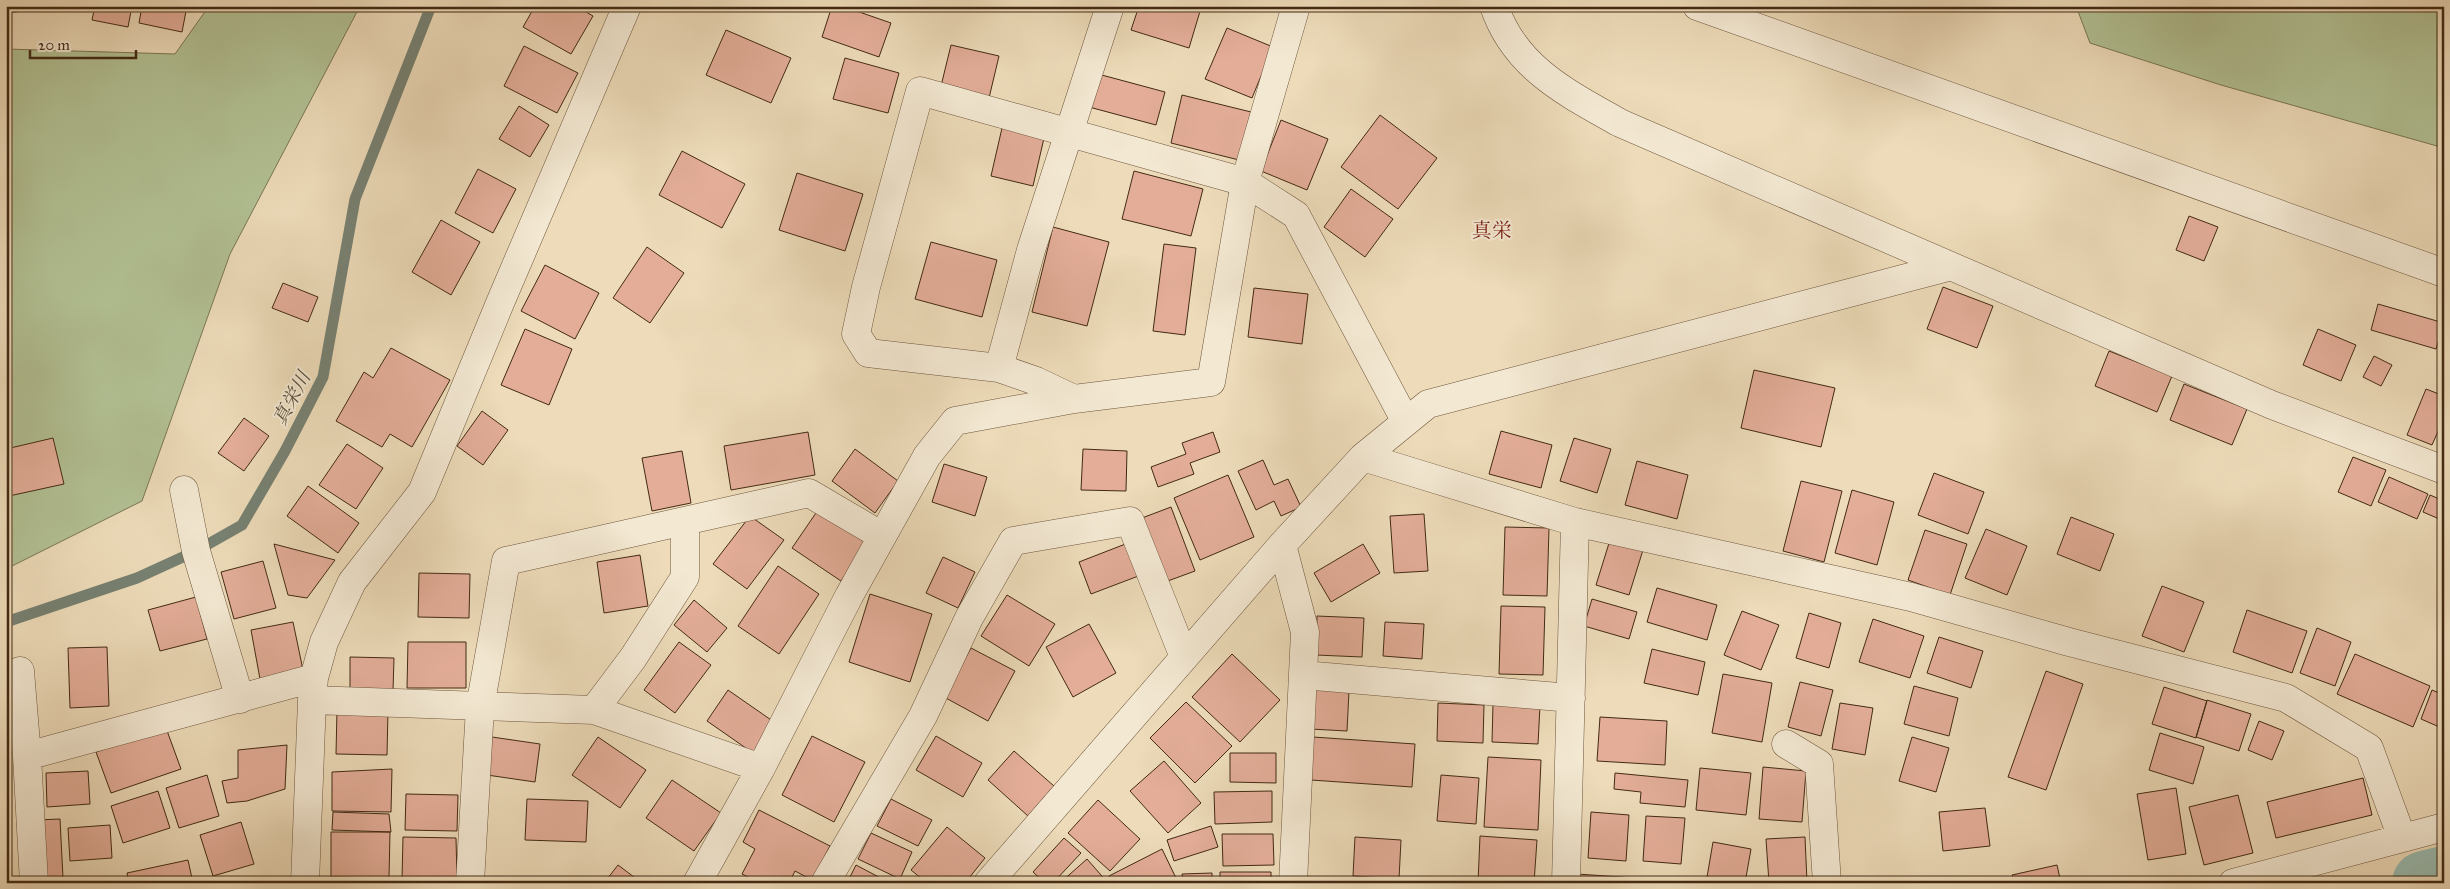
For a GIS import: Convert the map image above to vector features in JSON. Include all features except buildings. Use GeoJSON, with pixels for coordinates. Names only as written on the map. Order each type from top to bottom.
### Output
{"type":"FeatureCollection","features":[{"type":"Feature","properties":{"kind":"street"},"geometry":{"type":"LineString","coordinates":[[305,883],[313,689],[324,642],[352,582],[422,492],[627,6]]}},
{"type":"Feature","properties":{"kind":"street"},"geometry":{"type":"LineString","coordinates":[[999,368],[1031,250],[1110,6]]}},
{"type":"Feature","properties":{"kind":"street"},"geometry":{"type":"LineString","coordinates":[[698,883],[761,768],[844,605],[882,536],[927,456],[955,421],[1074,399],[1211,382],[1245,182],[1296,6]]}},
{"type":"Feature","properties":{"kind":"street"},"geometry":{"type":"LineString","coordinates":[[1494,6],[1500,23],[1530,66],[1570,95],[1620,123],[1948,267],[2272,404],[2444,470]]}},
{"type":"Feature","properties":{"kind":"street"},"geometry":{"type":"LineString","coordinates":[[1697,6],[2444,273]]}},
{"type":"Feature","properties":{"kind":"street"},"geometry":{"type":"LineString","coordinates":[[1074,399],[1036,381],[999,368],[868,353],[856,334],[866,287],[920,91],[1245,182],[1296,215],[1406,422]]}},
{"type":"Feature","properties":{"kind":"street"},"geometry":{"type":"LineString","coordinates":[[988,883],[1282,545],[1363,457],[1428,404],[1948,267]]}},
{"type":"Feature","properties":{"kind":"street"},"geometry":{"type":"LineString","coordinates":[[1363,457],[1575,522],[1911,597],[2069,642],[2286,698],[2369,748],[2402,838]]}},
{"type":"Feature","properties":{"kind":"street"},"geometry":{"type":"LineString","coordinates":[[184,490],[196,551],[240,699]]}},
{"type":"Feature","properties":{"kind":"street"},"geometry":{"type":"LineString","coordinates":[[470,883],[480,708],[506,561],[808,493],[882,536]]}},
{"type":"Feature","properties":{"kind":"street"},"geometry":{"type":"LineString","coordinates":[[825,883],[922,716],[969,618],[1013,541],[1130,521],[1184,657]]}},
{"type":"Feature","properties":{"kind":"street"},"geometry":{"type":"LineString","coordinates":[[594,710],[633,658],[685,576],[684,522]]}},
{"type":"Feature","properties":{"kind":"street"},"geometry":{"type":"LineString","coordinates":[[1566,883],[1575,522]]}},
{"type":"Feature","properties":{"kind":"street"},"geometry":{"type":"LineString","coordinates":[[1282,545],[1305,632],[1293,883]]}},
{"type":"Feature","properties":{"kind":"street"},"geometry":{"type":"LineString","coordinates":[[20,671],[34,883]]}},
{"type":"Feature","properties":{"kind":"street"},"geometry":{"type":"LineString","coordinates":[[1303,675],[1571,698]]}},
{"type":"Feature","properties":{"kind":"street"},"geometry":{"type":"LineString","coordinates":[[27,756],[240,699],[313,689],[480,708],[594,710],[761,768]]}},
{"type":"Feature","properties":{"kind":"street"},"geometry":{"type":"LineString","coordinates":[[1786,744],[1819,764],[1827,883]]}},
{"type":"Feature","properties":{"kind":"street"},"geometry":{"type":"LineString","coordinates":[[2232,883],[2444,827]]}},
{"type":"Feature","properties":{"kind":"green space"},"geometry":{"type":"Polygon","coordinates":[[[209,6],[360,6],[230,254],[142,501],[6,569],[6,49],[175,54],[209,6]]]}},
{"type":"Feature","properties":{"kind":"green space"},"geometry":{"type":"Polygon","coordinates":[[[2076,6],[2444,6],[2444,148],[2221,85],[2090,43],[2076,6]]]}},
{"type":"Feature","properties":{"kind":"waterway","name":"真栄川"},"geometry":{"type":"LineString","coordinates":[[6,622],[137,578],[196,551],[242,525],[285,451],[323,377],[355,199],[431,6]]}},
{"type":"Feature","properties":{"kind":"waterway"},"geometry":{"type":"LineString","coordinates":[[2424,883],[2444,878]]}},
{"type":"Feature","properties":{"kind":"district","name":"真栄"},"geometry":{"type":"Point","coordinates":[1492,230]}}]}
